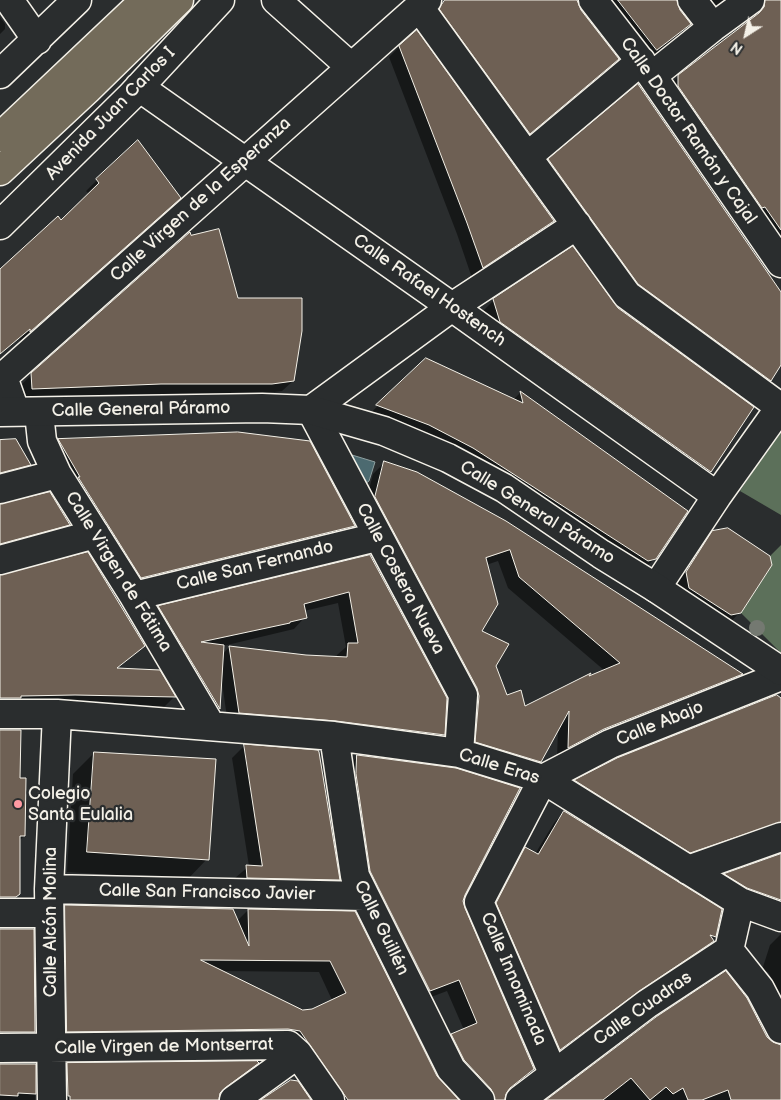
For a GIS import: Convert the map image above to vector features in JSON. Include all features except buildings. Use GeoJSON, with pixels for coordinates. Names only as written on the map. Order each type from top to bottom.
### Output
{"type":"FeatureCollection","features":[{"type":"Feature","properties":{"kind":"main road"},"geometry":{"type":"LineString","coordinates":[[0,137],[145,0]]}},
{"type":"Feature","properties":{"kind":"main road"},"geometry":{"type":"LineString","coordinates":[[0,171],[179,0]]}},
{"type":"Feature","properties":{"kind":"street"},"geometry":{"type":"LineString","coordinates":[[10,0],[37,40]]}},
{"type":"Feature","properties":{"kind":"street"},"geometry":{"type":"LineString","coordinates":[[0,74],[77,0]]}},
{"type":"Feature","properties":{"kind":"street","name":"Avenida Juan Carlos I"},"geometry":{"type":"LineString","coordinates":[[0,225],[139,88],[220,0]]}},
{"type":"Feature","properties":{"kind":"street"},"geometry":{"type":"LineString","coordinates":[[276,0],[351,67]]}},
{"type":"Feature","properties":{"kind":"street","name":"Calle Doctor Ramón y Cajal"},"geometry":{"type":"LineString","coordinates":[[593,0],[646,69],[781,264]]}},
{"type":"Feature","properties":{"kind":"street"},"geometry":{"type":"LineString","coordinates":[[692,0],[713,27]]}},
{"type":"Feature","properties":{"kind":"street"},"geometry":{"type":"LineString","coordinates":[[528,156],[646,69],[713,27],[750,0]]}},
{"type":"Feature","properties":{"kind":"street"},"geometry":{"type":"LineString","coordinates":[[423,4],[627,295],[780,407],[717,496],[656,588]]}},
{"type":"Feature","properties":{"kind":"street","name":"Calle Virgen de la Esperanza"},"geometry":{"type":"LineString","coordinates":[[18,412],[2,374],[423,4]]}},
{"type":"Feature","properties":{"kind":"street","name":"Calle Rafael Hostench"},"geometry":{"type":"LineString","coordinates":[[139,88],[452,307],[717,496]]}},
{"type":"Feature","properties":{"kind":"street"},"geometry":{"type":"LineString","coordinates":[[311,410],[452,307],[577,225]]}},
{"type":"Feature","properties":{"kind":"street","name":"Calle General Páramo"},"geometry":{"type":"LineString","coordinates":[[18,412],[262,408],[311,410],[384,431],[448,458],[504,488],[601,554],[781,670]]}},
{"type":"Feature","properties":{"kind":"street","name":"Calle Costera Nueva"},"geometry":{"type":"LineString","coordinates":[[311,410],[462,695],[459,753]]}},
{"type":"Feature","properties":{"kind":"street","name":"Calle Virgen de Fátima"},"geometry":{"type":"LineString","coordinates":[[18,412],[42,442],[57,474],[134,596],[211,726]]}},
{"type":"Feature","properties":{"kind":"street"},"geometry":{"type":"LineString","coordinates":[[0,488],[57,474]]}},
{"type":"Feature","properties":{"kind":"street"},"geometry":{"type":"LineString","coordinates":[[0,560],[95,534]]}},
{"type":"Feature","properties":{"kind":"street","name":"Calle San Fernando"},"geometry":{"type":"LineString","coordinates":[[134,596],[377,537]]}},
{"type":"Feature","properties":{"kind":"street","name":"Calle Abajo"},"geometry":{"type":"LineString","coordinates":[[543,779],[610,744],[781,676]]}},
{"type":"Feature","properties":{"kind":"street","name":"Calle Eras"},"geometry":{"type":"LineString","coordinates":[[0,714],[57,714],[334,736],[459,753],[543,779],[740,902],[781,917]]}},
{"type":"Feature","properties":{"kind":"street","name":"Calle Alcón Molina"},"geometry":{"type":"LineString","coordinates":[[52,1100],[49,901],[57,714]]}},
{"type":"Feature","properties":{"kind":"street","name":"Calle Guillén"},"geometry":{"type":"LineString","coordinates":[[334,736],[355,876],[451,1069],[480,1100]]}},
{"type":"Feature","properties":{"kind":"street","name":"Calle Innominada"},"geometry":{"type":"LineString","coordinates":[[543,779],[479,902],[553,1073]]}},
{"type":"Feature","properties":{"kind":"street"},"geometry":{"type":"LineString","coordinates":[[688,870],[781,837]]}},
{"type":"Feature","properties":{"kind":"street","name":"Calle San Francisco Javier"},"geometry":{"type":"LineString","coordinates":[[0,913],[49,901],[364,896]]}},
{"type":"Feature","properties":{"kind":"street"},"geometry":{"type":"LineString","coordinates":[[740,902],[729,950],[760,989],[781,1029]]}},
{"type":"Feature","properties":{"kind":"street","name":"Calle Cuadras"},"geometry":{"type":"LineString","coordinates":[[520,1100],[553,1073],[647,1004],[729,950]]}},
{"type":"Feature","properties":{"kind":"street","name":"Calle Virgen de Montserrat"},"geometry":{"type":"LineString","coordinates":[[0,1048],[288,1046],[298,1054],[330,1100]]}},
{"type":"Feature","properties":{"kind":"street"},"geometry":{"type":"LineString","coordinates":[[234,1100],[298,1054]]}},
{"type":"Feature","properties":{"kind":"green space"},"geometry":{"type":"Polygon","coordinates":[[[781,429],[781,515],[740,491],[781,429]]]}},
{"type":"Feature","properties":{"kind":"green space"},"geometry":{"type":"Polygon","coordinates":[[[781,545],[781,653],[741,613],[772,565],[770,556],[781,545]]]}},
{"type":"Feature","properties":{"kind":"water"},"geometry":{"type":"Polygon","coordinates":[[[352,455],[375,462],[369,481],[365,484],[350,457],[352,455]]]}},
{"type":"Feature","properties":{"kind":"place","name":"Colegio Santa Eulalia"},"geometry":{"type":"Point","coordinates":[18,804]}}]}
